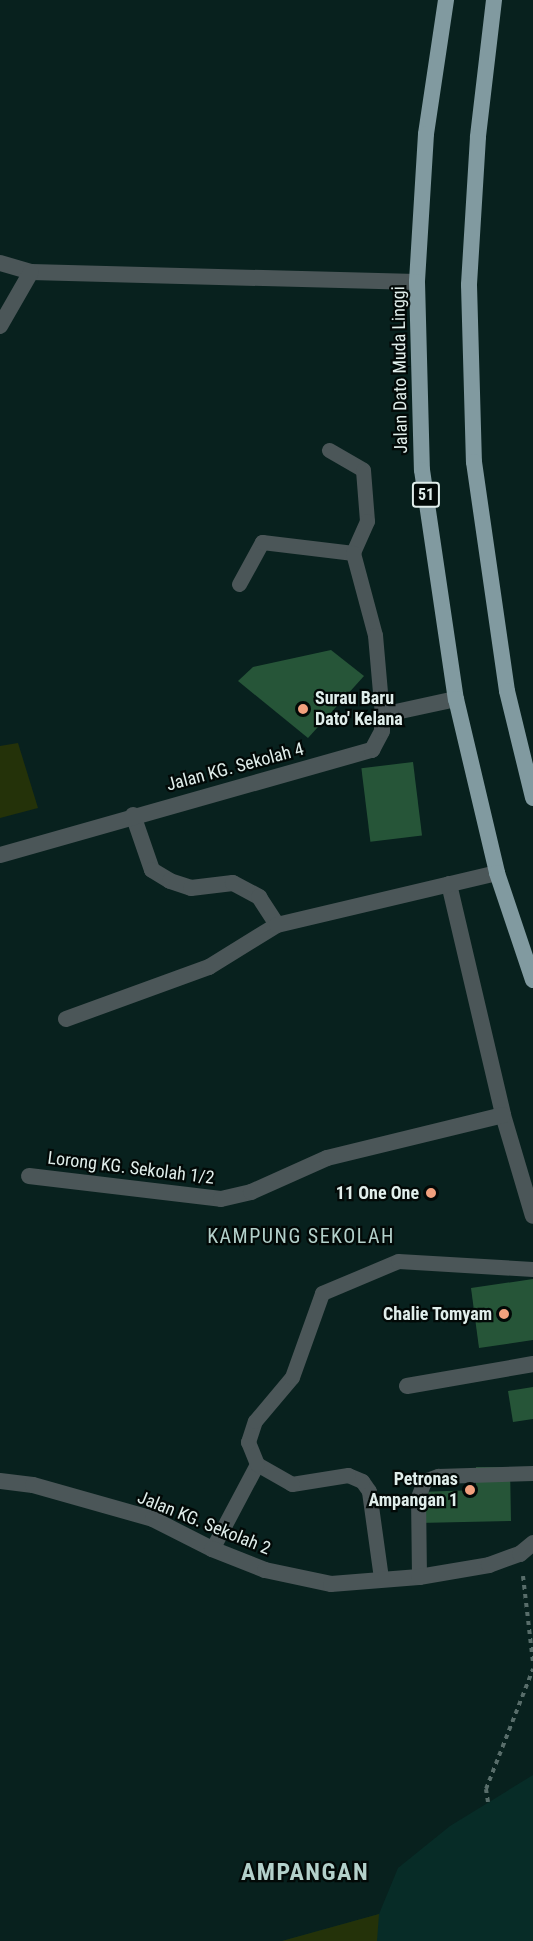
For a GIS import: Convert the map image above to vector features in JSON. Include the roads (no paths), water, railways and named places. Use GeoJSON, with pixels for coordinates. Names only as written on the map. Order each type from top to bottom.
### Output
{"type":"FeatureCollection","features":[{"type":"Feature","properties":{"kind":"highway","name":"Jalan Dato Muda Linggi"},"geometry":{"type":"LineString","coordinates":[[446,0],[426,134],[417,282],[422,470],[456,699],[497,873],[533,980]]}},
{"type":"Feature","properties":{"kind":"highway"},"geometry":{"type":"LineString","coordinates":[[494,0],[478,137],[469,285],[474,462],[507,691],[533,798]]}},
{"type":"Feature","properties":{"kind":"street"},"geometry":{"type":"LineString","coordinates":[[0,263],[31,272],[417,282]]}},
{"type":"Feature","properties":{"kind":"street"},"geometry":{"type":"LineString","coordinates":[[0,326],[31,272]]}},
{"type":"Feature","properties":{"kind":"street"},"geometry":{"type":"LineString","coordinates":[[382,715],[456,699]]}},
{"type":"Feature","properties":{"kind":"street","name":"Jalan KG. Sekolah 4"},"geometry":{"type":"LineString","coordinates":[[0,855],[134,815],[372,750],[382,731],[382,715]]}},
{"type":"Feature","properties":{"kind":"street"},"geometry":{"type":"LineString","coordinates":[[134,815],[152,870],[170,881],[191,888],[233,884],[258,897],[277,925]]}},
{"type":"Feature","properties":{"kind":"street"},"geometry":{"type":"LineString","coordinates":[[66,1019],[209,967],[277,925],[497,873]]}},
{"type":"Feature","properties":{"kind":"street"},"geometry":{"type":"LineString","coordinates":[[449,884],[503,1115],[533,1216]]}},
{"type":"Feature","properties":{"kind":"street","name":"Lorong KG. Sekolah 1/2"},"geometry":{"type":"LineString","coordinates":[[29,1176],[221,1199],[251,1191],[327,1158],[503,1115]]}},
{"type":"Feature","properties":{"kind":"street"},"geometry":{"type":"LineString","coordinates":[[407,1386],[533,1365]]}},
{"type":"Feature","properties":{"kind":"street","name":"Jalan KG. Sekolah 2"},"geometry":{"type":"LineString","coordinates":[[0,1481],[33,1485],[153,1519],[212,1549],[265,1570],[331,1584],[419,1576],[489,1565],[520,1554],[533,1543]]}},
{"type":"Feature","properties":{"kind":"lane"},"geometry":{"type":"LineString","coordinates":[[329,450],[363,470],[367,520],[353,553],[375,634],[382,715]]}},
{"type":"Feature","properties":{"kind":"lane"},"geometry":{"type":"LineString","coordinates":[[239,584],[262,542],[353,553]]}},
{"type":"Feature","properties":{"kind":"lane"},"geometry":{"type":"LineString","coordinates":[[381,1578],[369,1491],[362,1481],[348,1475],[292,1484],[257,1464],[248,1442],[255,1421],[292,1377],[322,1293],[398,1261],[533,1269]]}},
{"type":"Feature","properties":{"kind":"lane"},"geometry":{"type":"LineString","coordinates":[[212,1549],[257,1464]]}},
{"type":"Feature","properties":{"kind":"lane"},"geometry":{"type":"LineString","coordinates":[[419,1576],[418,1497],[424,1481],[438,1476],[533,1473]]}},
{"type":"Feature","properties":{"kind":"place","name":"Surau Baru Dato' Kelana"},"geometry":{"type":"Point","coordinates":[303,709]}},
{"type":"Feature","properties":{"kind":"place","name":"11 One One"},"geometry":{"type":"Point","coordinates":[431,1193]}},
{"type":"Feature","properties":{"kind":"place","name":"Chalie Tomyam"},"geometry":{"type":"Point","coordinates":[504,1314]}},
{"type":"Feature","properties":{"kind":"place","name":"Petronas Ampangan 1"},"geometry":{"type":"Point","coordinates":[470,1490]}},
{"type":"Feature","properties":{"kind":"district","name":"KAMPUNG SEKOLAH"},"geometry":{"type":"Point","coordinates":[301,1236]}},
{"type":"Feature","properties":{"kind":"district","name":"AMPANGAN"},"geometry":{"type":"Point","coordinates":[305,1873]}}]}
